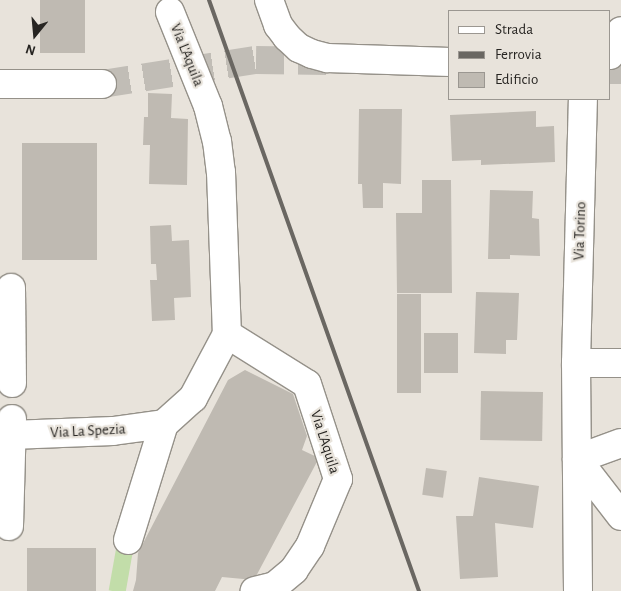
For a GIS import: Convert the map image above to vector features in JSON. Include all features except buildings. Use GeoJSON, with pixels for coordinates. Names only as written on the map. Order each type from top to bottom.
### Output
{"type":"FeatureCollection","features":[{"type":"Feature","properties":{"kind":"street","name":"Via L'Aquila"},"geometry":{"type":"LineString","coordinates":[[170,12],[208,106],[217,140],[221,172],[227,334],[307,384],[338,479],[310,546],[294,570],[275,586],[255,591]]}},
{"type":"Feature","properties":{"kind":"street"},"geometry":{"type":"LineString","coordinates":[[273,12],[287,38],[299,48],[320,56],[448,62]]}},
{"type":"Feature","properties":{"kind":"street"},"geometry":{"type":"LineString","coordinates":[[611,53],[618,43],[621,31]]}},
{"type":"Feature","properties":{"kind":"street"},"geometry":{"type":"LineString","coordinates":[[0,84],[102,84]]}},
{"type":"Feature","properties":{"kind":"street","name":"Via Torino"},"geometry":{"type":"LineString","coordinates":[[578,591],[576,363],[584,100]]}},
{"type":"Feature","properties":{"kind":"street"},"geometry":{"type":"LineString","coordinates":[[9,526],[5,467],[8,430],[6,336],[11,288]]}},
{"type":"Feature","properties":{"kind":"street"},"geometry":{"type":"LineString","coordinates":[[128,540],[164,424],[193,398],[227,334]]}},
{"type":"Feature","properties":{"kind":"street"},"geometry":{"type":"LineString","coordinates":[[576,363],[621,363]]}},
{"type":"Feature","properties":{"kind":"street","name":"Via La Spezia"},"geometry":{"type":"LineString","coordinates":[[8,430],[113,432],[164,424]]}},
{"type":"Feature","properties":{"kind":"street"},"geometry":{"type":"LineString","coordinates":[[621,443],[577,459],[621,516]]}},
{"type":"Feature","properties":{"kind":"green space"},"geometry":{"type":"Polygon","coordinates":[[[116,549],[133,552],[126,591],[109,590],[116,549]]]}},
{"type":"Feature","properties":{"kind":"tunnel"},"geometry":{"type":"LineString","coordinates":[[102,84],[256,60],[328,61]]}},
{"type":"Feature","properties":{"kind":"tunnel"},"geometry":{"type":"LineString","coordinates":[[611,70],[621,70]]}},
{"type":"Feature","properties":{"kind":"railway"},"geometry":{"type":"LineString","coordinates":[[209,0],[419,591]]}}]}
